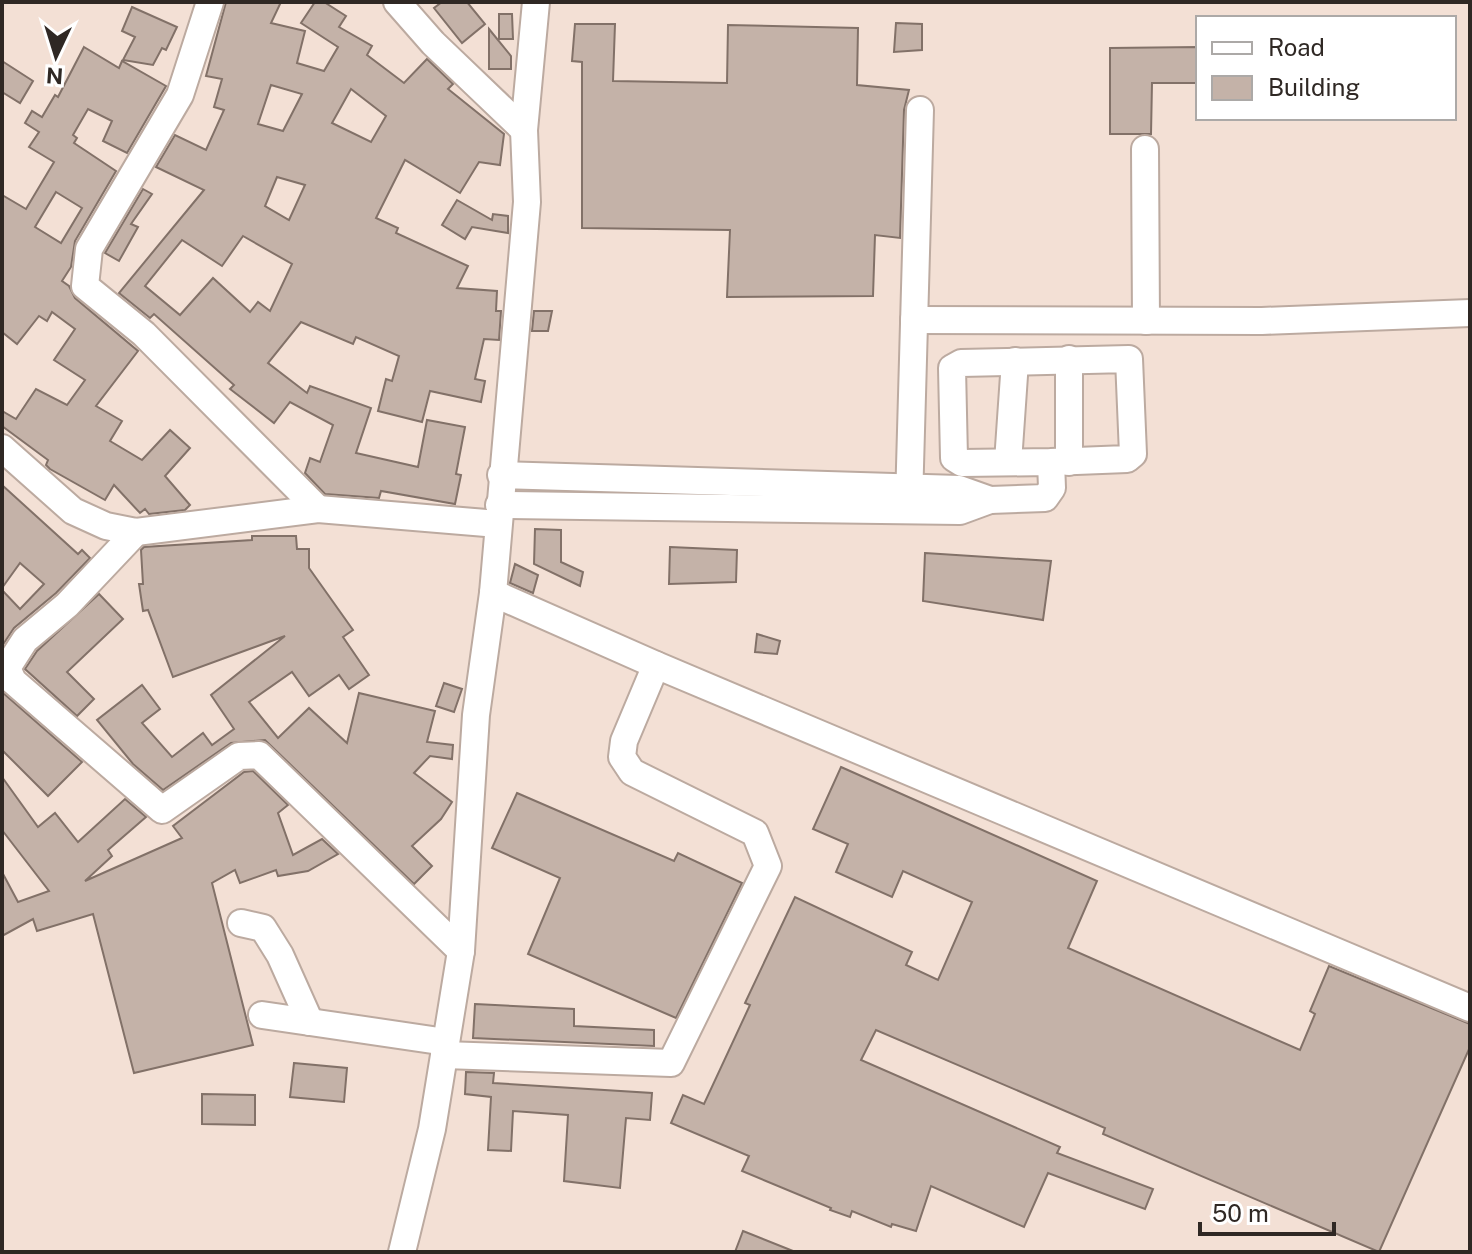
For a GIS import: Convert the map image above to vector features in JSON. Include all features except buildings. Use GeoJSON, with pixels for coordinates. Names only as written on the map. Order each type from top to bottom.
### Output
{"type":"FeatureCollection","features":[{"type":"Feature","properties":{"kind":"street"},"geometry":{"type":"LineString","coordinates":[[210,2],[180,95],[89,249],[85,286],[144,334],[215,402],[318,509]]}},
{"type":"Feature","properties":{"kind":"street"},"geometry":{"type":"LineString","coordinates":[[397,2],[433,43],[524,130]]}},
{"type":"Feature","properties":{"kind":"street"},"geometry":{"type":"LineString","coordinates":[[402,1252],[432,1129],[461,951],[476,715],[493,593],[527,202],[524,130],[536,2]]}},
{"type":"Feature","properties":{"kind":"street"},"geometry":{"type":"LineString","coordinates":[[909,498],[920,110]]}},
{"type":"Feature","properties":{"kind":"street"},"geometry":{"type":"LineString","coordinates":[[1145,149],[1146,321]]}},
{"type":"Feature","properties":{"kind":"street"},"geometry":{"type":"LineString","coordinates":[[914,320],[1262,321],[1470,313]]}},
{"type":"Feature","properties":{"kind":"street"},"geometry":{"type":"LineString","coordinates":[[2,448],[73,511],[106,526],[136,532],[318,509],[498,515],[582,506],[711,508],[909,498],[959,489],[990,500],[1045,498],[1052,488],[1060,462],[1069,359]]}},
{"type":"Feature","properties":{"kind":"street"},"geometry":{"type":"LineString","coordinates":[[1129,359],[1135,446],[1127,459],[962,463],[954,458],[952,368],[961,363],[1015,361],[1129,359]]}},
{"type":"Feature","properties":{"kind":"street"},"geometry":{"type":"LineString","coordinates":[[1008,462],[1015,361]]}},
{"type":"Feature","properties":{"kind":"street"},"geometry":{"type":"LineString","coordinates":[[501,475],[710,481],[909,498]]}},
{"type":"Feature","properties":{"kind":"street"},"geometry":{"type":"LineString","coordinates":[[582,477],[582,506]]}},
{"type":"Feature","properties":{"kind":"street"},"geometry":{"type":"LineString","coordinates":[[710,481],[711,508]]}},
{"type":"Feature","properties":{"kind":"street"},"geometry":{"type":"LineString","coordinates":[[136,532],[67,605],[25,640],[7,668],[13,681],[162,810],[239,756],[259,755],[461,951]]}},
{"type":"Feature","properties":{"kind":"street"},"geometry":{"type":"LineString","coordinates":[[493,593],[656,665],[1470,1008]]}},
{"type":"Feature","properties":{"kind":"street"},"geometry":{"type":"LineString","coordinates":[[262,1015],[445,1048],[671,1063],[768,866],[755,833],[632,772],[622,757],[624,741],[656,665]]}},
{"type":"Feature","properties":{"kind":"street"},"geometry":{"type":"LineString","coordinates":[[241,923],[263,928],[280,955],[310,1022]]}}]}
